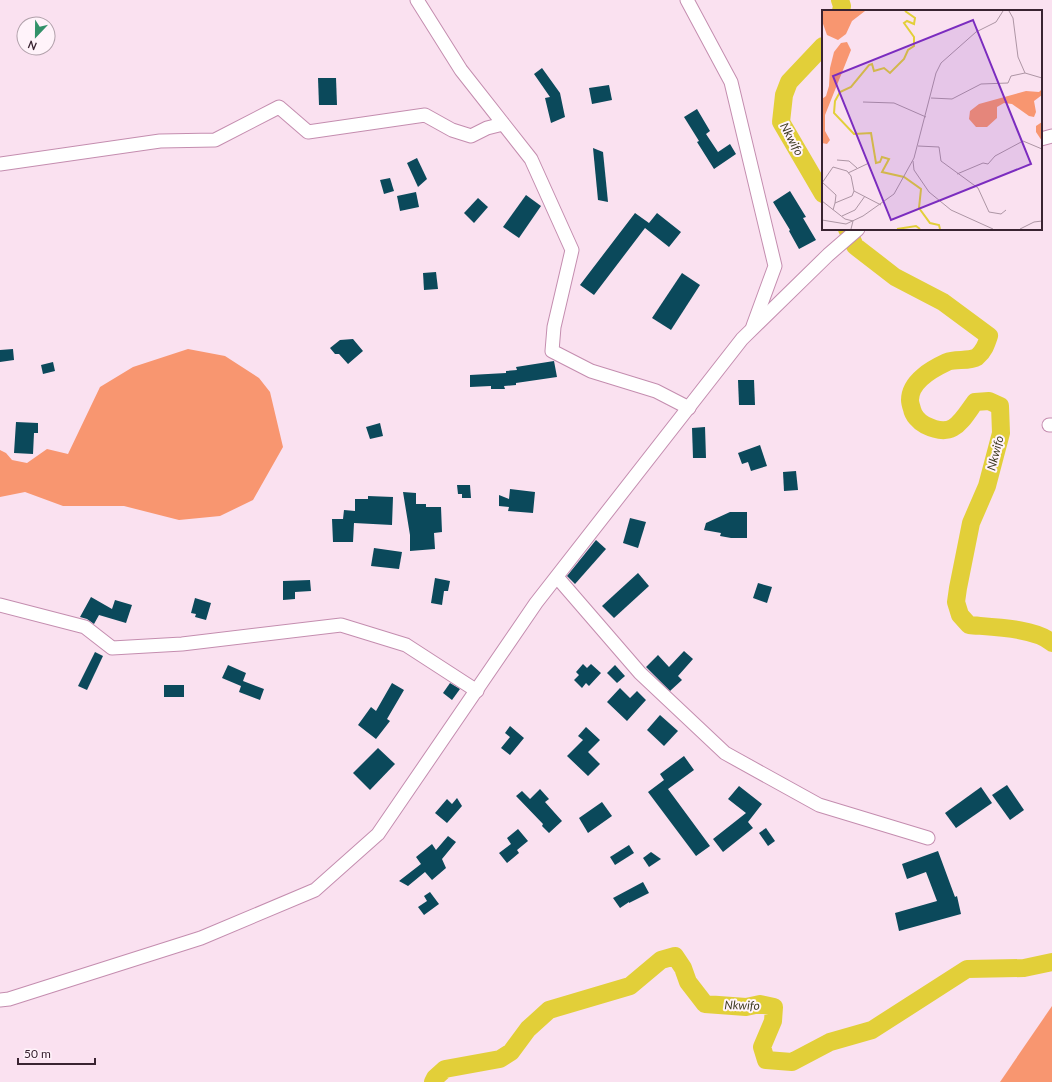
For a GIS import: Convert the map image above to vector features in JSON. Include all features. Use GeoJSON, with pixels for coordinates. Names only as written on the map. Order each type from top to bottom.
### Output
{"type":"FeatureCollection","features":[{"type":"Feature","properties":{"kind":"street"},"geometry":{"type":"LineString","coordinates":[[417,0],[461,70],[530,160],[572,250],[554,327],[552,351],[591,371],[656,391],[689,408]]}},
{"type":"Feature","properties":{"kind":"street"},"geometry":{"type":"LineString","coordinates":[[687,0],[731,82],[775,266],[752,330]]}},
{"type":"Feature","properties":{"kind":"street"},"geometry":{"type":"LineString","coordinates":[[0,164],[160,141],[215,140],[279,106],[308,132],[425,115],[452,130],[471,136],[487,128],[502,124]]}},
{"type":"Feature","properties":{"kind":"street"},"geometry":{"type":"LineString","coordinates":[[1042,139],[1052,136]]}},
{"type":"Feature","properties":{"kind":"street"},"geometry":{"type":"LineString","coordinates":[[0,1000],[9,999],[201,938],[315,890],[378,834],[536,603],[742,339],[857,230]]}},
{"type":"Feature","properties":{"kind":"street"},"geometry":{"type":"LineString","coordinates":[[557,577],[640,673],[725,753],[819,806],[928,838]]}},
{"type":"Feature","properties":{"kind":"street"},"geometry":{"type":"LineString","coordinates":[[0,605],[85,627],[112,648],[182,644],[341,625],[406,645],[476,690]]}},
{"type":"Feature","properties":{"kind":"shaded area"},"geometry":{"type":"Polygon","coordinates":[[[188,349],[225,356],[259,378],[270,392],[283,447],[253,500],[220,516],[179,520],[124,506],[63,506],[25,492],[0,497],[0,450],[6,453],[12,460],[27,463],[47,449],[68,454],[100,387],[133,367],[188,349]]]}},
{"type":"Feature","properties":{"kind":"shaded area"},"geometry":{"type":"Polygon","coordinates":[[[1052,1006],[1052,1082],[1000,1082],[1052,1006]]]}},
{"type":"Feature","properties":{"kind":"building"},"geometry":{"type":"Polygon","coordinates":[[[542,68],[560,93],[565,117],[551,123],[545,98],[550,97],[534,74],[542,68]]]}},
{"type":"Feature","properties":{"kind":"building"},"geometry":{"type":"Polygon","coordinates":[[[318,78],[336,78],[337,105],[319,105],[318,78]]]}},
{"type":"Feature","properties":{"kind":"building"},"geometry":{"type":"Polygon","coordinates":[[[609,85],[612,100],[592,104],[589,88],[609,85]]]}},
{"type":"Feature","properties":{"kind":"building"},"geometry":{"type":"Polygon","coordinates":[[[697,109],[710,131],[706,134],[718,152],[730,144],[736,154],[714,169],[697,142],[699,141],[684,117],[697,109]]]}},
{"type":"Feature","properties":{"kind":"building"},"geometry":{"type":"Polygon","coordinates":[[[593,148],[603,152],[608,202],[598,200],[593,148]]]}},
{"type":"Feature","properties":{"kind":"building"},"geometry":{"type":"Polygon","coordinates":[[[417,158],[427,179],[418,187],[407,163],[417,158]]]}},
{"type":"Feature","properties":{"kind":"building"},"geometry":{"type":"Polygon","coordinates":[[[390,178],[394,191],[384,194],[380,180],[390,178]]]}},
{"type":"Feature","properties":{"kind":"building"},"geometry":{"type":"Polygon","coordinates":[[[790,191],[806,217],[803,218],[816,240],[799,249],[789,231],[790,230],[773,202],[790,191]]]}},
{"type":"Feature","properties":{"kind":"building"},"geometry":{"type":"Polygon","coordinates":[[[416,192],[419,207],[400,211],[397,196],[416,192]]]}},
{"type":"Feature","properties":{"kind":"building"},"geometry":{"type":"Polygon","coordinates":[[[526,195],[541,206],[519,238],[503,227],[526,195]]]}},
{"type":"Feature","properties":{"kind":"building"},"geometry":{"type":"Polygon","coordinates":[[[478,198],[488,207],[474,223],[464,213],[478,198]]]}},
{"type":"Feature","properties":{"kind":"building"},"geometry":{"type":"Polygon","coordinates":[[[635,213],[649,223],[657,213],[681,232],[669,247],[645,228],[594,295],[580,285],[635,213]]]}},
{"type":"Feature","properties":{"kind":"building"},"geometry":{"type":"Polygon","coordinates":[[[436,272],[438,289],[424,290],[423,273],[436,272]]]}},
{"type":"Feature","properties":{"kind":"building"},"geometry":{"type":"Polygon","coordinates":[[[682,273],[700,285],[671,330],[652,318],[682,273]]]}},
{"type":"Feature","properties":{"kind":"building"},"geometry":{"type":"Polygon","coordinates":[[[353,339],[363,351],[348,364],[339,354],[335,354],[330,348],[340,340],[353,339]]]}},
{"type":"Feature","properties":{"kind":"building"},"geometry":{"type":"Polygon","coordinates":[[[13,349],[14,360],[0,362],[0,350],[13,349]]]}},
{"type":"Feature","properties":{"kind":"building"},"geometry":{"type":"Polygon","coordinates":[[[554,361],[557,377],[516,383],[516,385],[504,386],[505,389],[491,389],[491,386],[470,387],[470,375],[506,373],[506,371],[517,370],[516,367],[554,361]]]}},
{"type":"Feature","properties":{"kind":"building"},"geometry":{"type":"Polygon","coordinates":[[[53,362],[55,371],[43,374],[41,365],[53,362]]]}},
{"type":"Feature","properties":{"kind":"building"},"geometry":{"type":"Polygon","coordinates":[[[738,380],[754,380],[755,405],[739,405],[738,380]]]}},
{"type":"Feature","properties":{"kind":"building"},"geometry":{"type":"Polygon","coordinates":[[[16,422],[38,423],[38,433],[34,433],[33,454],[14,453],[16,422]]]}},
{"type":"Feature","properties":{"kind":"building"},"geometry":{"type":"Polygon","coordinates":[[[380,423],[383,436],[370,439],[366,427],[380,423]]]}},
{"type":"Feature","properties":{"kind":"building"},"geometry":{"type":"Polygon","coordinates":[[[705,427],[706,458],[693,458],[692,428],[705,427]]]}},
{"type":"Feature","properties":{"kind":"building"},"geometry":{"type":"Polygon","coordinates":[[[760,445],[767,466],[751,471],[748,462],[742,464],[738,453],[760,445]]]}},
{"type":"Feature","properties":{"kind":"building"},"geometry":{"type":"Polygon","coordinates":[[[796,471],[798,490],[784,491],[783,472],[796,471]]]}},
{"type":"Feature","properties":{"kind":"building"},"geometry":{"type":"Polygon","coordinates":[[[457,485],[470,485],[471,498],[462,498],[462,494],[458,494],[457,485]]]}},
{"type":"Feature","properties":{"kind":"building"},"geometry":{"type":"Polygon","coordinates":[[[510,489],[535,492],[533,513],[508,511],[509,507],[499,506],[499,495],[509,499],[510,489]]]}},
{"type":"Feature","properties":{"kind":"building"},"geometry":{"type":"Polygon","coordinates":[[[403,492],[416,493],[416,504],[426,504],[426,507],[441,507],[442,532],[434,533],[435,549],[410,551],[410,535],[403,492]]]}},
{"type":"Feature","properties":{"kind":"building"},"geometry":{"type":"Polygon","coordinates":[[[368,496],[393,497],[392,525],[354,523],[353,542],[333,542],[332,519],[343,519],[344,510],[355,511],[355,499],[368,499],[368,496]]]}},
{"type":"Feature","properties":{"kind":"building"},"geometry":{"type":"Polygon","coordinates":[[[730,512],[747,512],[747,538],[720,536],[721,533],[704,530],[706,523],[730,512]]]}},
{"type":"Feature","properties":{"kind":"building"},"geometry":{"type":"Polygon","coordinates":[[[630,518],[646,522],[638,548],[623,543],[630,518]]]}},
{"type":"Feature","properties":{"kind":"building"},"geometry":{"type":"Polygon","coordinates":[[[596,540],[606,549],[575,584],[567,576],[596,540]]]}},
{"type":"Feature","properties":{"kind":"building"},"geometry":{"type":"Polygon","coordinates":[[[374,548],[402,552],[399,569],[371,566],[374,548]]]}},
{"type":"Feature","properties":{"kind":"building"},"geometry":{"type":"Polygon","coordinates":[[[638,573],[649,586],[614,618],[602,606],[638,573]]]}},
{"type":"Feature","properties":{"kind":"building"},"geometry":{"type":"Polygon","coordinates":[[[435,578],[450,581],[448,591],[444,591],[442,605],[431,603],[435,578]]]}},
{"type":"Feature","properties":{"kind":"building"},"geometry":{"type":"Polygon","coordinates":[[[310,580],[311,591],[295,592],[295,599],[283,600],[283,581],[310,580]]]}},
{"type":"Feature","properties":{"kind":"building"},"geometry":{"type":"Polygon","coordinates":[[[758,583],[772,587],[767,603],[753,598],[758,583]]]}},
{"type":"Feature","properties":{"kind":"building"},"geometry":{"type":"Polygon","coordinates":[[[91,597],[112,609],[115,600],[132,605],[126,623],[99,615],[94,624],[87,619],[80,617],[91,597]]]}},
{"type":"Feature","properties":{"kind":"building"},"geometry":{"type":"Polygon","coordinates":[[[195,598],[211,603],[206,620],[195,617],[196,614],[191,613],[195,598]]]}},
{"type":"Feature","properties":{"kind":"building"},"geometry":{"type":"Polygon","coordinates":[[[684,651],[693,659],[678,676],[682,680],[670,691],[646,667],[658,655],[669,667],[684,651]]]}},
{"type":"Feature","properties":{"kind":"building"},"geometry":{"type":"Polygon","coordinates":[[[95,652],[103,656],[87,690],[78,686],[95,652]]]}},
{"type":"Feature","properties":{"kind":"building"},"geometry":{"type":"Polygon","coordinates":[[[583,664],[587,668],[591,664],[601,673],[589,686],[586,683],[582,688],[574,680],[579,675],[576,672],[583,664]]]}},
{"type":"Feature","properties":{"kind":"building"},"geometry":{"type":"Polygon","coordinates":[[[228,665],[246,673],[243,681],[264,689],[260,700],[239,692],[241,686],[222,678],[228,665]]]}},
{"type":"Feature","properties":{"kind":"building"},"geometry":{"type":"Polygon","coordinates":[[[615,665],[625,676],[617,683],[607,673],[615,665]]]}},
{"type":"Feature","properties":{"kind":"building"},"geometry":{"type":"Polygon","coordinates":[[[392,683],[404,690],[387,719],[390,721],[376,739],[358,725],[371,707],[376,711],[392,683]]]}},
{"type":"Feature","properties":{"kind":"building"},"geometry":{"type":"Polygon","coordinates":[[[450,683],[460,689],[452,700],[443,693],[450,683]]]}},
{"type":"Feature","properties":{"kind":"building"},"geometry":{"type":"Polygon","coordinates":[[[164,685],[184,685],[184,697],[164,697],[164,685]]]}},
{"type":"Feature","properties":{"kind":"building"},"geometry":{"type":"Polygon","coordinates":[[[620,688],[630,698],[637,691],[646,700],[627,721],[607,702],[620,688]]]}},
{"type":"Feature","properties":{"kind":"building"},"geometry":{"type":"Polygon","coordinates":[[[660,715],[678,731],[664,746],[647,730],[660,715]]]}},
{"type":"Feature","properties":{"kind":"building"},"geometry":{"type":"Polygon","coordinates":[[[510,726],[524,738],[510,755],[501,748],[510,737],[505,733],[510,726]]]}},
{"type":"Feature","properties":{"kind":"building"},"geometry":{"type":"Polygon","coordinates":[[[586,727],[600,740],[588,752],[600,764],[588,776],[567,756],[583,740],[578,736],[586,727]]]}},
{"type":"Feature","properties":{"kind":"building"},"geometry":{"type":"Polygon","coordinates":[[[378,748],[395,764],[370,790],[353,773],[378,748]]]}},
{"type":"Feature","properties":{"kind":"building"},"geometry":{"type":"Polygon","coordinates":[[[684,756],[694,770],[668,789],[710,846],[696,856],[648,792],[664,780],[660,774],[684,756]]]}},
{"type":"Feature","properties":{"kind":"building"},"geometry":{"type":"Polygon","coordinates":[[[1007,785],[1024,810],[1010,820],[992,795],[1007,785]]]}},
{"type":"Feature","properties":{"kind":"building"},"geometry":{"type":"Polygon","coordinates":[[[739,786],[762,804],[748,822],[753,828],[723,852],[713,839],[746,813],[728,799],[739,786]]]}},
{"type":"Feature","properties":{"kind":"building"},"geometry":{"type":"Polygon","coordinates":[[[981,787],[992,803],[956,828],[945,813],[981,787]]]}},
{"type":"Feature","properties":{"kind":"building"},"geometry":{"type":"Polygon","coordinates":[[[540,789],[549,799],[545,802],[562,821],[549,833],[542,826],[543,824],[516,796],[522,791],[530,799],[540,789]]]}},
{"type":"Feature","properties":{"kind":"building"},"geometry":{"type":"Polygon","coordinates":[[[457,798],[462,806],[447,823],[435,813],[447,799],[452,804],[457,798]]]}},
{"type":"Feature","properties":{"kind":"building"},"geometry":{"type":"Polygon","coordinates":[[[602,802],[612,816],[588,833],[579,818],[602,802]]]}},
{"type":"Feature","properties":{"kind":"building"},"geometry":{"type":"Polygon","coordinates":[[[766,828],[775,841],[768,846],[759,833],[766,828]]]}},
{"type":"Feature","properties":{"kind":"building"},"geometry":{"type":"Polygon","coordinates":[[[518,829],[528,841],[517,850],[519,853],[507,863],[499,853],[511,844],[507,838],[518,829]]]}},
{"type":"Feature","properties":{"kind":"building"},"geometry":{"type":"Polygon","coordinates":[[[448,836],[456,842],[442,859],[446,868],[432,880],[425,872],[408,886],[399,881],[421,864],[416,857],[432,844],[436,850],[448,836]]]}},
{"type":"Feature","properties":{"kind":"building"},"geometry":{"type":"Polygon","coordinates":[[[629,845],[634,853],[615,865],[610,857],[629,845]]]}},
{"type":"Feature","properties":{"kind":"building"},"geometry":{"type":"Polygon","coordinates":[[[938,851],[955,897],[957,896],[961,914],[899,931],[895,913],[937,901],[926,872],[907,879],[902,864],[938,851]]]}},
{"type":"Feature","properties":{"kind":"building"},"geometry":{"type":"Polygon","coordinates":[[[651,852],[661,859],[649,867],[643,858],[651,852]]]}},
{"type":"Feature","properties":{"kind":"building"},"geometry":{"type":"Polygon","coordinates":[[[643,882],[649,893],[620,908],[613,898],[643,882]]]}},
{"type":"Feature","properties":{"kind":"building"},"geometry":{"type":"Polygon","coordinates":[[[430,892],[439,904],[424,915],[418,907],[427,901],[424,896],[430,892]]]}},
{"type":"Feature","properties":{"kind":"waterway","name":"Nkwifo"},"geometry":{"type":"LineString","coordinates":[[840,0],[842,6],[841,10]]}},
{"type":"Feature","properties":{"kind":"waterway","name":"Nkwifo"},"geometry":{"type":"LineString","coordinates":[[822,47],[789,82],[784,95],[781,122],[822,192]]}},
{"type":"Feature","properties":{"kind":"waterway","name":"Nkwifo"},"geometry":{"type":"LineString","coordinates":[[847,230],[855,246],[895,277],[943,302],[989,336],[984,348],[977,357],[947,362],[923,376],[918,381],[911,393],[910,403],[914,414],[921,422],[935,429],[943,430],[955,427],[975,402],[989,401],[1000,406],[1001,433],[987,486],[971,523],[956,602],[960,615],[969,625],[1025,631],[1036,634],[1052,643]]}},
{"type":"Feature","properties":{"kind":"waterway","name":"Nkwifo"},"geometry":{"type":"LineString","coordinates":[[433,1082],[435,1078],[445,1069],[500,1059],[511,1052],[528,1029],[549,1010],[630,986],[661,960],[675,956],[683,968],[688,982],[705,1004],[746,1007],[760,1004],[774,1007],[773,1021],[762,1047],[766,1060],[792,1062],[830,1042],[872,1030],[967,969],[1024,968],[1052,962]]}}]}
